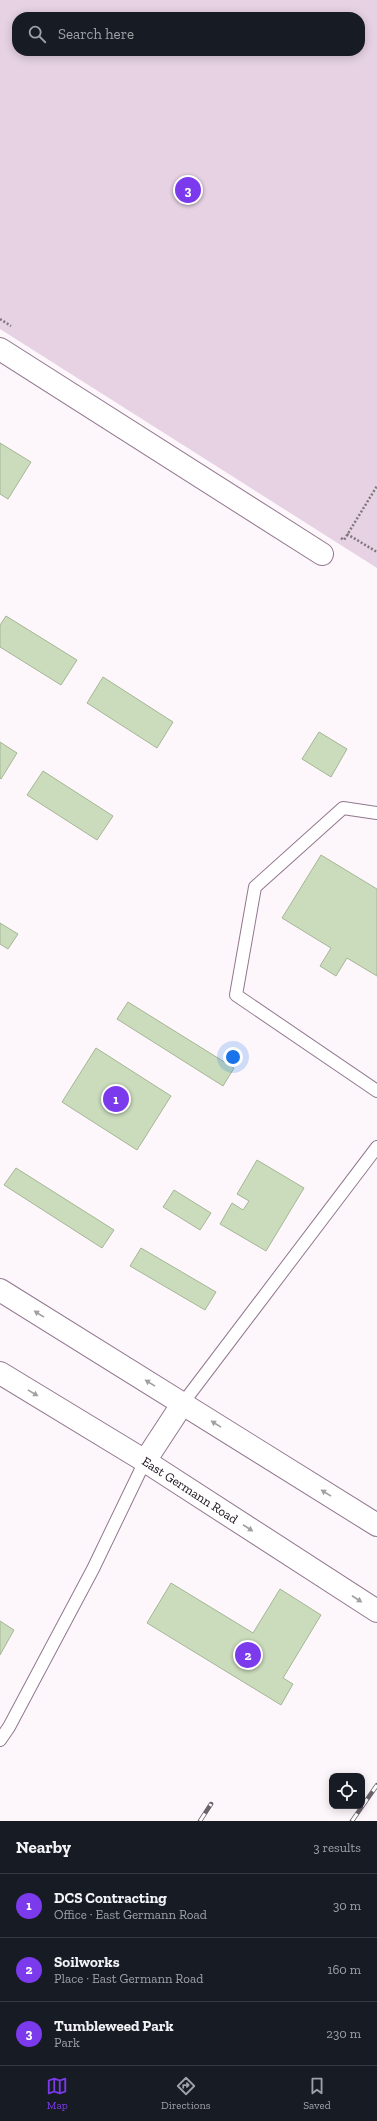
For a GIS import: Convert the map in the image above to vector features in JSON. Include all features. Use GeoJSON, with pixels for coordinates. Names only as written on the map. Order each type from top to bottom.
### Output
{"type":"FeatureCollection","features":[{"type":"Feature","properties":{"kind":"main road"},"geometry":{"type":"LineString","coordinates":[[0,349],[322,554]]}},
{"type":"Feature","properties":{"kind":"main road"},"geometry":{"type":"LineString","coordinates":[[0,1290],[377,1524]]}},
{"type":"Feature","properties":{"kind":"main road","name":"East Germann Road"},"geometry":{"type":"LineString","coordinates":[[0,1373],[145,1461],[377,1611]]}},
{"type":"Feature","properties":{"kind":"main road"},"geometry":{"type":"LineString","coordinates":[[145,1461],[183,1403]]}},
{"type":"Feature","properties":{"kind":"lane"},"geometry":{"type":"LineString","coordinates":[[377,813],[343,808],[255,887],[236,996],[377,1091]]}},
{"type":"Feature","properties":{"kind":"lane"},"geometry":{"type":"LineString","coordinates":[[183,1403],[377,1148]]}},
{"type":"Feature","properties":{"kind":"lane"},"geometry":{"type":"LineString","coordinates":[[0,1740],[9,1727],[93,1569],[145,1461]]}},
{"type":"Feature","properties":{"kind":"path"},"geometry":{"type":"LineString","coordinates":[[344,540],[377,486]]}},
{"type":"Feature","properties":{"kind":"path"},"geometry":{"type":"LineString","coordinates":[[348,534],[377,552]]}},
{"type":"Feature","properties":{"kind":"shaded area"},"geometry":{"type":"Polygon","coordinates":[[[0,0],[377,0],[377,568],[0,329],[0,0]]]}},
{"type":"Feature","properties":{"kind":"building"},"geometry":{"type":"Polygon","coordinates":[[[0,443],[31,462],[8,499],[0,494],[0,443]]]}},
{"type":"Feature","properties":{"kind":"building"},"geometry":{"type":"Polygon","coordinates":[[[6,616],[77,660],[61,685],[0,647],[0,625],[6,616]]]}},
{"type":"Feature","properties":{"kind":"building"},"geometry":{"type":"Polygon","coordinates":[[[103,677],[173,722],[157,748],[87,703],[103,677]]]}},
{"type":"Feature","properties":{"kind":"building"},"geometry":{"type":"Polygon","coordinates":[[[319,732],[347,749],[331,777],[302,759],[319,732]]]}},
{"type":"Feature","properties":{"kind":"building"},"geometry":{"type":"Polygon","coordinates":[[[0,742],[17,753],[1,779],[0,778],[0,742]]]}},
{"type":"Feature","properties":{"kind":"building"},"geometry":{"type":"Polygon","coordinates":[[[43,771],[113,816],[97,840],[27,795],[43,771]]]}},
{"type":"Feature","properties":{"kind":"building"},"geometry":{"type":"Polygon","coordinates":[[[321,855],[377,889],[377,976],[347,958],[336,976],[320,966],[331,948],[282,918],[321,855]]]}},
{"type":"Feature","properties":{"kind":"building"},"geometry":{"type":"Polygon","coordinates":[[[0,923],[18,934],[8,949],[0,944],[0,923]]]}},
{"type":"Feature","properties":{"kind":"building"},"geometry":{"type":"Polygon","coordinates":[[[128,1002],[234,1068],[223,1086],[117,1019],[128,1002]]]}},
{"type":"Feature","properties":{"kind":"building"},"geometry":{"type":"Polygon","coordinates":[[[96,1048],[171,1096],[137,1150],[62,1102],[96,1048]]]}},
{"type":"Feature","properties":{"kind":"building"},"geometry":{"type":"Polygon","coordinates":[[[257,1160],[304,1188],[266,1251],[220,1224],[232,1203],[243,1210],[249,1201],[237,1194],[257,1160]]]}},
{"type":"Feature","properties":{"kind":"building"},"geometry":{"type":"Polygon","coordinates":[[[16,1168],[114,1230],[102,1248],[4,1185],[16,1168]]]}},
{"type":"Feature","properties":{"kind":"building"},"geometry":{"type":"Polygon","coordinates":[[[174,1190],[211,1213],[200,1230],[163,1207],[174,1190]]]}},
{"type":"Feature","properties":{"kind":"building"},"geometry":{"type":"Polygon","coordinates":[[[141,1248],[216,1292],[205,1310],[130,1266],[141,1248]]]}},
{"type":"Feature","properties":{"kind":"building"},"geometry":{"type":"Polygon","coordinates":[[[171,1583],[253,1633],[280,1589],[321,1615],[283,1678],[293,1684],[281,1705],[147,1623],[171,1583]]]}},
{"type":"Feature","properties":{"kind":"building"},"geometry":{"type":"Polygon","coordinates":[[[0,1621],[14,1630],[0,1655],[0,1621]]]}},
{"type":"Feature","properties":{"kind":"railway"},"geometry":{"type":"LineString","coordinates":[[352,1821],[377,1785]]}},
{"type":"Feature","properties":{"kind":"railway"},"geometry":{"type":"LineString","coordinates":[[200,1821],[211,1804]]}},
{"type":"Feature","properties":{"kind":"place","name":"Tumbleweed Park"},"geometry":{"type":"Point","coordinates":[188,190]}},
{"type":"Feature","properties":{"kind":"place","name":"DCS Contracting"},"geometry":{"type":"Point","coordinates":[116,1099]}},
{"type":"Feature","properties":{"kind":"place","name":"Soilworks"},"geometry":{"type":"Point","coordinates":[248,1655]}}]}
